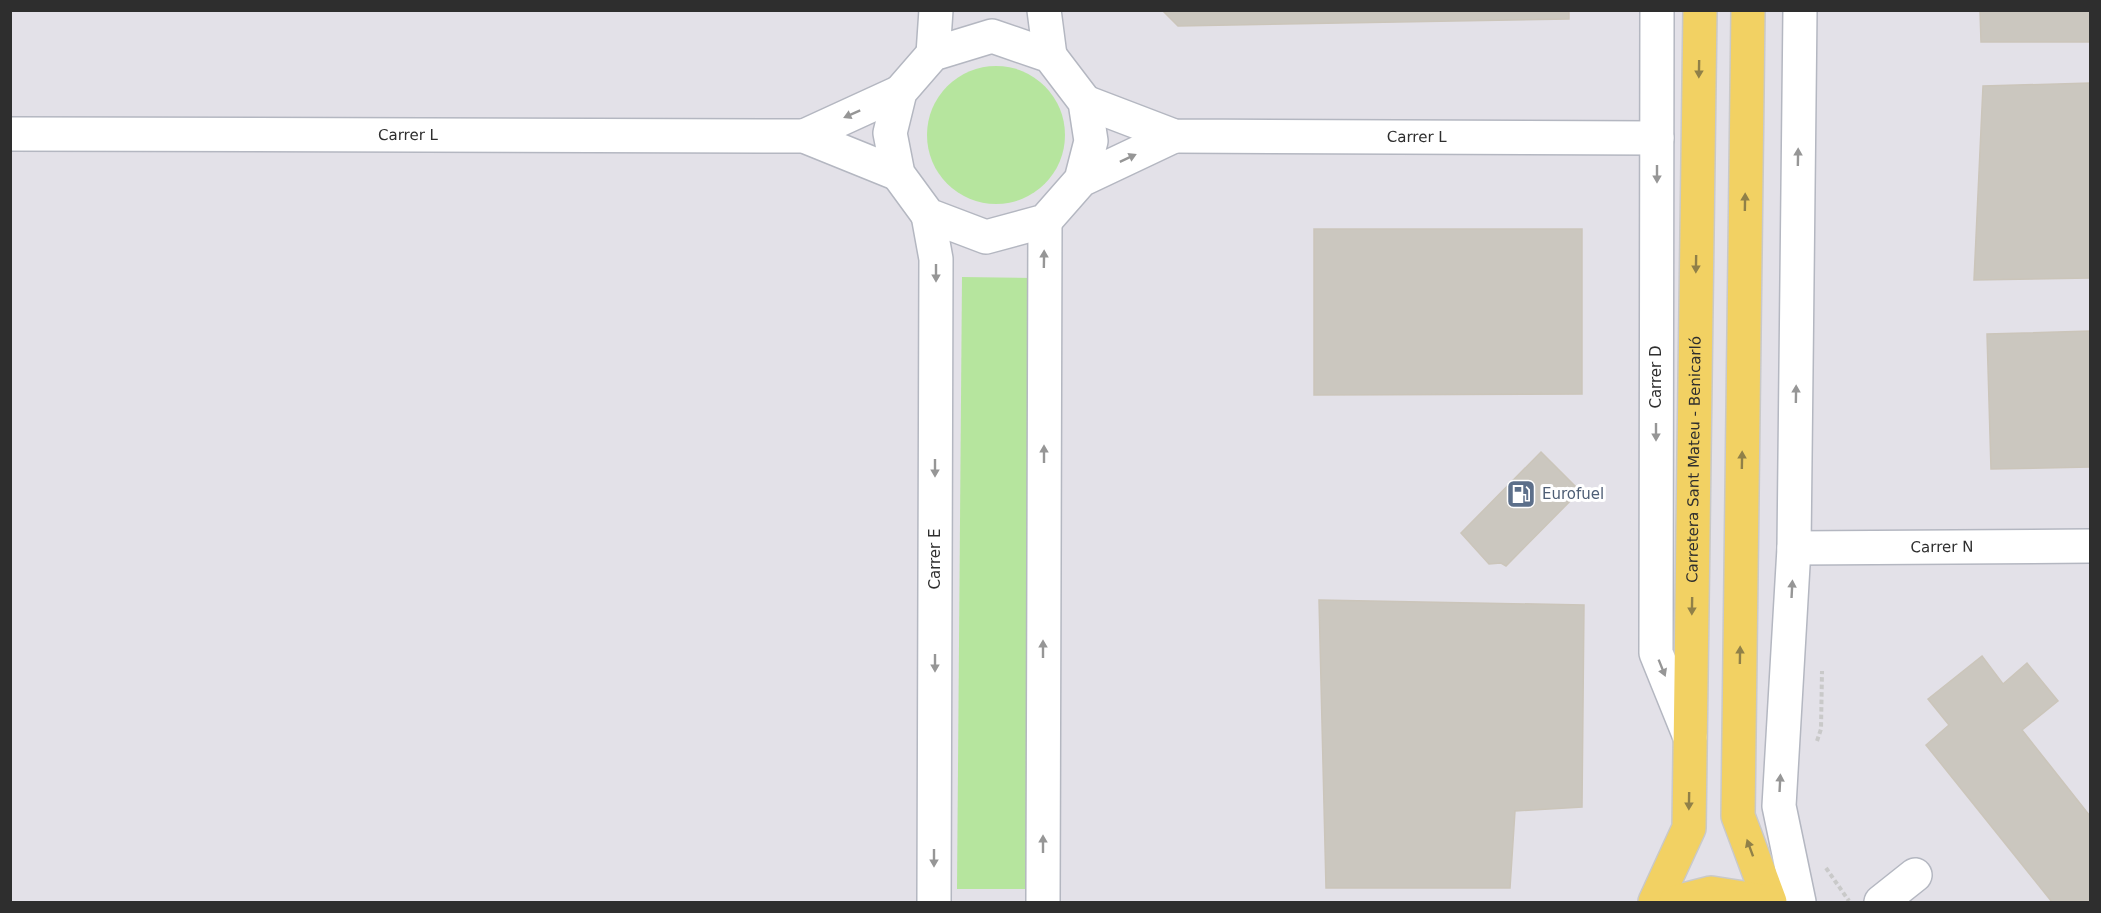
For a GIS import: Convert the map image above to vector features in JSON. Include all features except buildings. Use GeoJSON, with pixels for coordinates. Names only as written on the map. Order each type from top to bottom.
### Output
{"type":"FeatureCollection","features":[{"type":"Feature","properties":{"kind":"main road","name":"Carretera Sant Mateu - Benicarló"},"geometry":{"type":"LineString","coordinates":[[1655,903],[1689,828],[1700,10]]}},
{"type":"Feature","properties":{"kind":"main road"},"geometry":{"type":"LineString","coordinates":[[1676,903],[1711,893],[1770,903],[1738,816],[1748,10]]}},
{"type":"Feature","properties":{"kind":"street"},"geometry":{"type":"LineString","coordinates":[[933,54],[936,10]]}},
{"type":"Feature","properties":{"kind":"street"},"geometry":{"type":"LineString","coordinates":[[1044,10],[1050,56],[1085,102],[1091,141],[1081,180],[1045,221],[986,237],[928,215],[898,174],[890,133],[900,92],[933,54],[992,36],[1050,56]]}},
{"type":"Feature","properties":{"kind":"street","name":"Carrer D"},"geometry":{"type":"LineString","coordinates":[[1657,10],[1656,653],[1690,737]]}},
{"type":"Feature","properties":{"kind":"street"},"geometry":{"type":"LineString","coordinates":[[1799,903],[1779,806],[1794,548],[1800,10]]}},
{"type":"Feature","properties":{"kind":"street","name":"Carrer L"},"geometry":{"type":"LineString","coordinates":[[804,136],[900,92]]}},
{"type":"Feature","properties":{"kind":"street","name":"Carrer L"},"geometry":{"type":"LineString","coordinates":[[1085,102],[1174,136],[1657,138]]}},
{"type":"Feature","properties":{"kind":"street","name":"Carrer L"},"geometry":{"type":"LineString","coordinates":[[10,134],[804,136],[898,174]]}},
{"type":"Feature","properties":{"kind":"street","name":"Carrer L"},"geometry":{"type":"LineString","coordinates":[[1081,180],[1174,136]]}},
{"type":"Feature","properties":{"kind":"street","name":"Carrer E"},"geometry":{"type":"LineString","coordinates":[[928,215],[936,259],[934,903]]}},
{"type":"Feature","properties":{"kind":"street"},"geometry":{"type":"LineString","coordinates":[[1043,903],[1045,221]]}},
{"type":"Feature","properties":{"kind":"street","name":"Carrer N"},"geometry":{"type":"LineString","coordinates":[[1794,548],[2091,546]]}},
{"type":"Feature","properties":{"kind":"street"},"geometry":{"type":"LineString","coordinates":[[1881,903],[1915,875]]}},
{"type":"Feature","properties":{"kind":"path"},"geometry":{"type":"LineString","coordinates":[[1814,750],[1821,729],[1822,669]]}},
{"type":"Feature","properties":{"kind":"path"},"geometry":{"type":"LineString","coordinates":[[1823,863],[1850,903]]}},
{"type":"Feature","properties":{"kind":"shaded area"},"geometry":{"type":"Polygon","coordinates":[[[11,11],[2090,11],[2090,902],[11,902],[11,11]]]}},
{"type":"Feature","properties":{"kind":"green space"},"geometry":{"type":"Polygon","coordinates":[[[996,66],[1022,71],[1045,86],[1060,109],[1065,135],[1060,161],[1045,184],[1022,199],[996,204],[970,199],[947,184],[932,161],[927,135],[932,109],[947,86],[970,71],[996,66]]]}},
{"type":"Feature","properties":{"kind":"green space"},"geometry":{"type":"Polygon","coordinates":[[[962,277],[1033,278],[1028,889],[957,889],[962,277]]]}},
{"type":"Feature","properties":{"kind":"place","name":"Eurofuel"},"geometry":{"type":"Point","coordinates":[1521,494]}}]}
